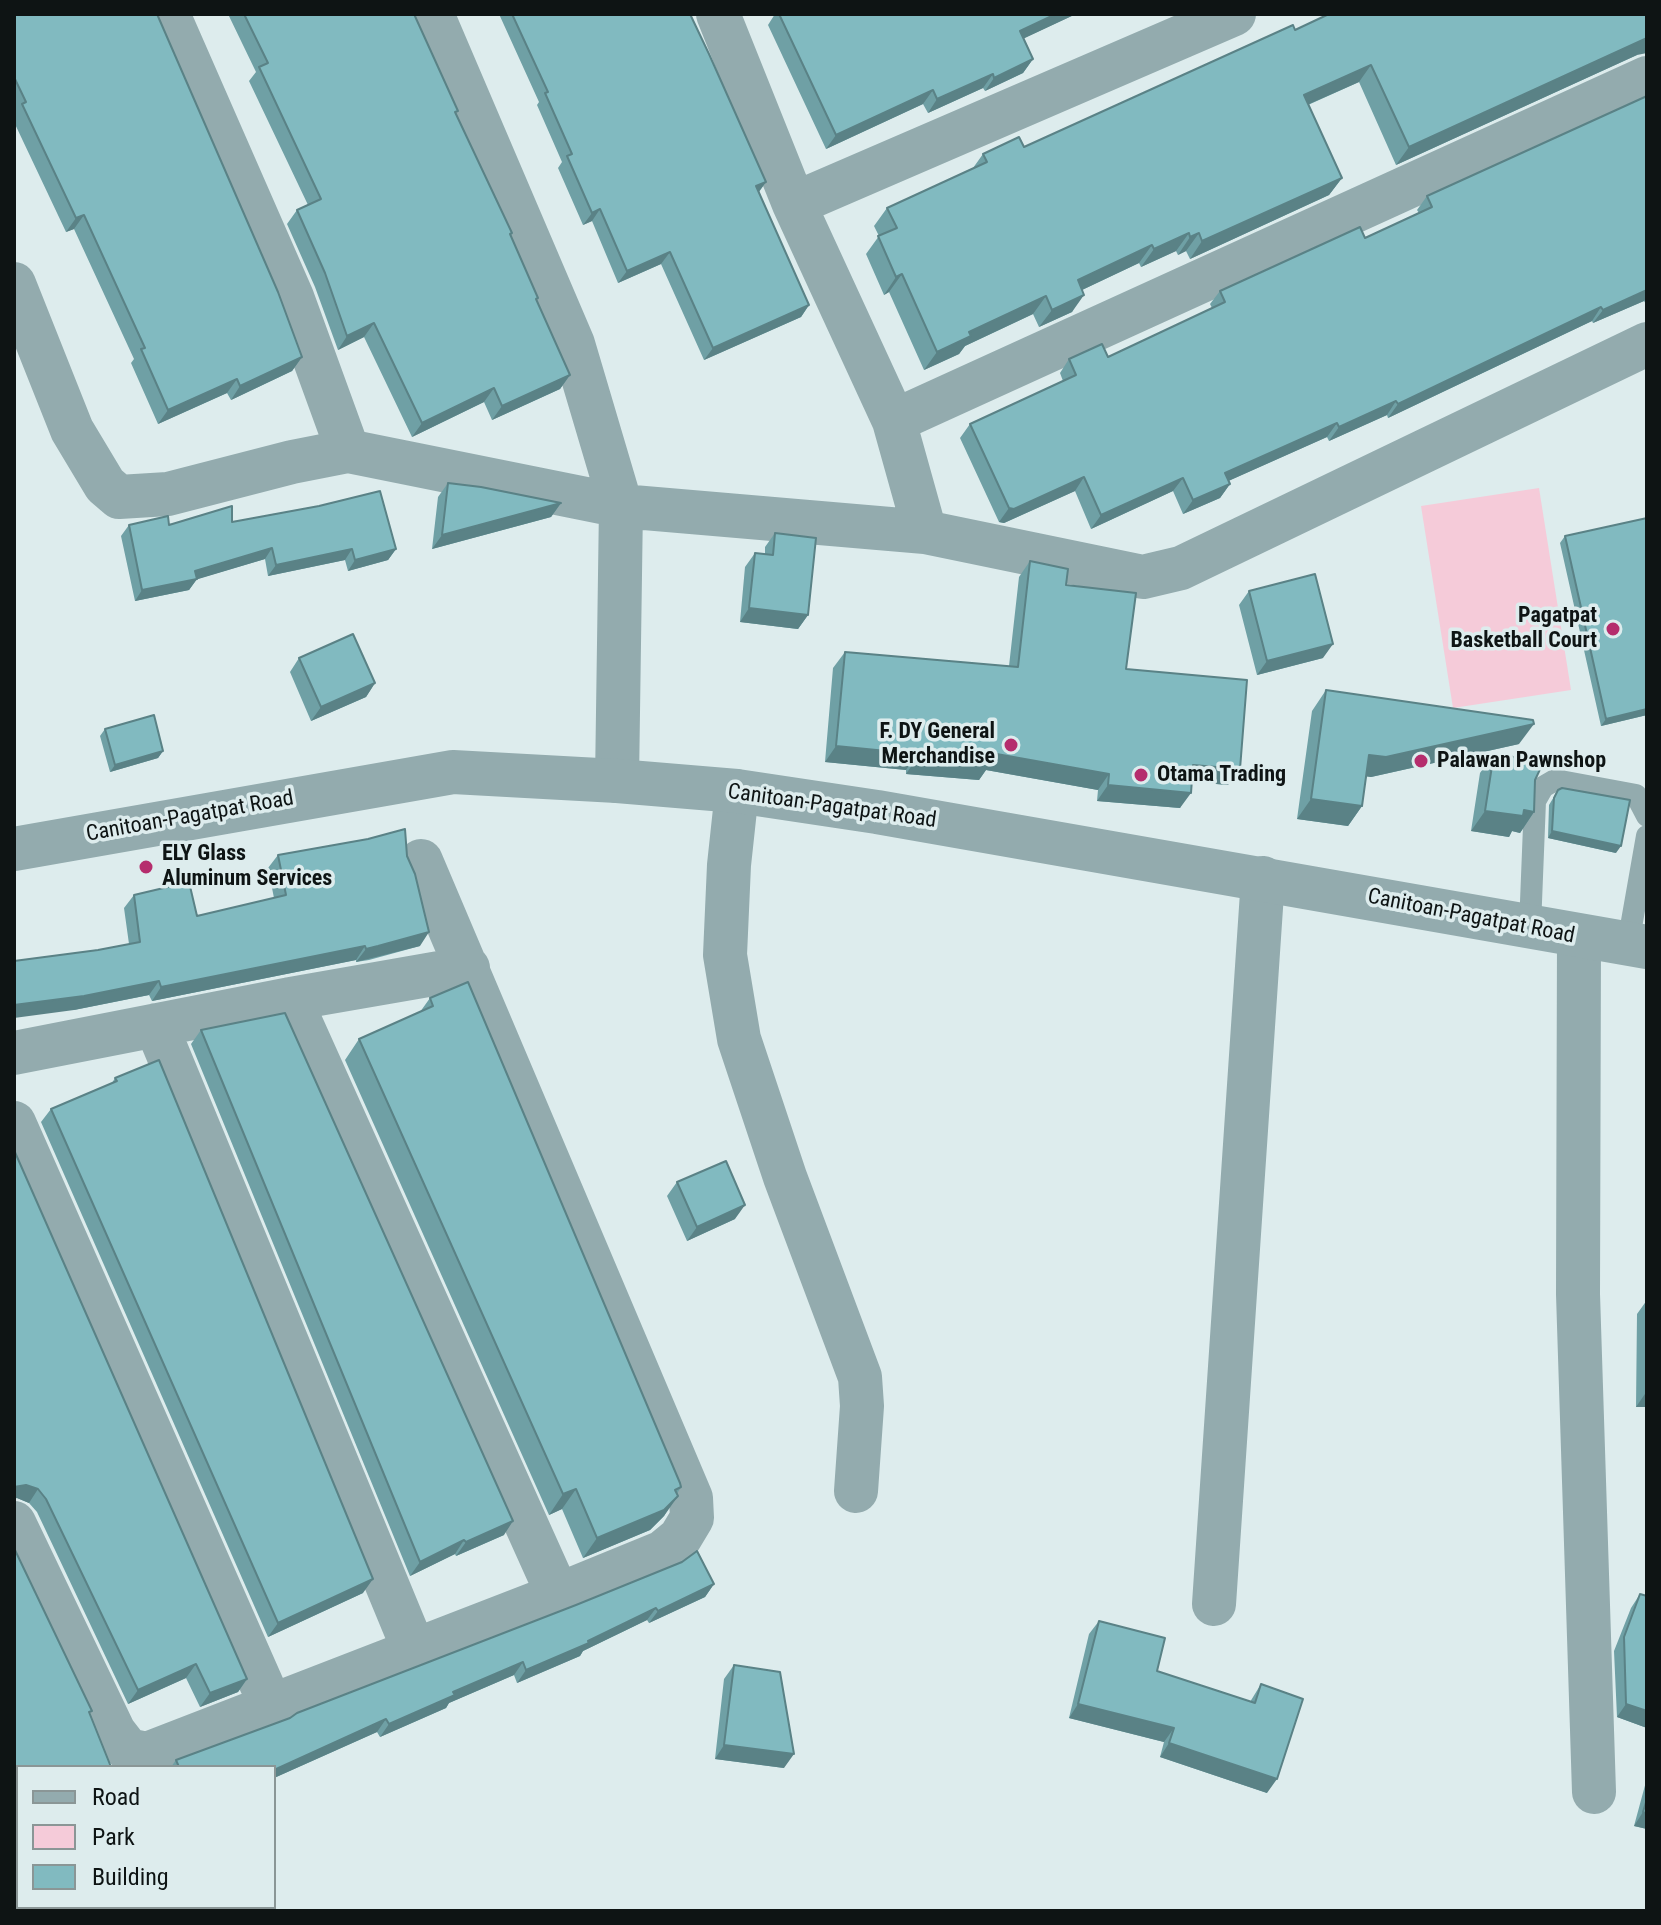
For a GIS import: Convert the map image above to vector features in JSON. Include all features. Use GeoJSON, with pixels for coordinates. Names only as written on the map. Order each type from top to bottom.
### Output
{"type":"FeatureCollection","features":[{"type":"Feature","properties":{"kind":"street"},"geometry":{"type":"LineString","coordinates":[[168,14],[292,297],[348,451]]}},
{"type":"Feature","properties":{"kind":"street"},"geometry":{"type":"LineString","coordinates":[[432,14],[573,344],[621,506],[617,781]]}},
{"type":"Feature","properties":{"kind":"street"},"geometry":{"type":"LineString","coordinates":[[718,14],[794,204],[894,421],[925,532]]}},
{"type":"Feature","properties":{"kind":"street"},"geometry":{"type":"LineString","coordinates":[[794,204],[1234,14]]}},
{"type":"Feature","properties":{"kind":"street"},"geometry":{"type":"LineString","coordinates":[[894,421],[1647,78]]}},
{"type":"Feature","properties":{"kind":"street"},"geometry":{"type":"LineString","coordinates":[[14,284],[72,430],[105,485],[119,497],[168,494],[348,451],[621,506],[925,532],[1143,577],[1181,568],[1647,344]]}},
{"type":"Feature","properties":{"kind":"street","name":"Canitoan-Pagatpat Road"},"geometry":{"type":"LineString","coordinates":[[14,849],[453,772],[617,781],[737,791],[877,812],[1637,946]]}},
{"type":"Feature","properties":{"kind":"street"},"geometry":{"type":"LineString","coordinates":[[737,791],[729,865],[727,969],[739,1039],[785,1177],[860,1377],[862,1406],[856,1491]]}},
{"type":"Feature","properties":{"kind":"street"},"geometry":{"type":"LineString","coordinates":[[16,1531],[114,1732],[128,1750],[147,1754],[558,1595],[663,1552],[680,1538],[692,1518],[691,1498],[421,861]]}},
{"type":"Feature","properties":{"kind":"street"},"geometry":{"type":"LineString","coordinates":[[1214,1604],[1263,878]]}},
{"type":"Feature","properties":{"kind":"street"},"geometry":{"type":"LineString","coordinates":[[1579,937],[1578,1294],[1594,1792]]}},
{"type":"Feature","properties":{"kind":"street"},"geometry":{"type":"LineString","coordinates":[[14,1053],[468,968]]}},
{"type":"Feature","properties":{"kind":"street"},"geometry":{"type":"LineString","coordinates":[[290,999],[558,1595]]}},
{"type":"Feature","properties":{"kind":"street"},"geometry":{"type":"LineString","coordinates":[[156,1025],[414,1650]]}},
{"type":"Feature","properties":{"kind":"street"},"geometry":{"type":"LineString","coordinates":[[14,1123],[272,1708]]}},
{"type":"Feature","properties":{"kind":"lane"},"geometry":{"type":"LineString","coordinates":[[1530,927],[1535,801],[1543,787],[1555,780],[1636,795],[1647,816]]}},
{"type":"Feature","properties":{"kind":"lane"},"geometry":{"type":"LineString","coordinates":[[1637,946],[1647,836]]}},
{"type":"Feature","properties":{"kind":"green space"},"geometry":{"type":"Polygon","coordinates":[[[1539,488],[1571,690],[1453,708],[1421,506],[1539,488]]]}},
{"type":"Feature","properties":{"kind":"building"},"geometry":{"type":"Polygon","coordinates":[[[14,14],[157,14],[278,292],[302,357],[240,386],[237,379],[168,410],[141,349],[145,348],[84,215],[76,218],[22,104],[26,102],[14,77],[14,14]]]}},
{"type":"Feature","properties":{"kind":"building"},"geometry":{"type":"Polygon","coordinates":[[[244,14],[414,14],[458,111],[455,112],[512,233],[536,299],[570,375],[502,406],[494,388],[422,423],[374,323],[347,336],[325,273],[297,210],[321,199],[259,67],[268,63],[244,14]]]}},
{"type":"Feature","properties":{"kind":"building"},"geometry":{"type":"Polygon","coordinates":[[[512,14],[690,14],[766,182],[756,186],[809,305],[713,348],[670,252],[627,271],[600,209],[592,213],[567,156],[572,154],[545,93],[548,92],[512,14]]]}},
{"type":"Feature","properties":{"kind":"building"},"geometry":{"type":"Polygon","coordinates":[[[779,14],[1056,14],[1020,31],[1033,59],[994,78],[993,74],[937,99],[933,90],[836,135],[779,14]]]}},
{"type":"Feature","properties":{"kind":"building"},"geometry":{"type":"Polygon","coordinates":[[[1329,14],[1647,14],[1647,38],[1409,147],[1371,65],[1304,95],[1342,178],[1202,241],[1199,233],[1190,237],[1189,233],[1154,249],[1152,245],[1078,280],[1084,295],[1052,310],[1046,296],[969,332],[971,336],[937,352],[902,274],[896,277],[878,236],[897,228],[887,208],[987,162],[983,154],[1019,137],[1024,147],[1293,25],[1295,30],[1329,14]]]}},
{"type":"Feature","properties":{"kind":"building"},"geometry":{"type":"Polygon","coordinates":[[[1647,96],[1647,290],[1603,310],[1601,307],[1398,404],[1396,401],[1339,427],[1337,423],[1225,473],[1230,484],[1193,500],[1183,478],[1101,515],[1084,477],[1014,509],[1009,508],[970,424],[1076,375],[1069,359],[1102,344],[1108,357],[1225,302],[1220,291],[1360,227],[1365,238],[1432,207],[1427,196],[1647,96]]]}},
{"type":"Feature","properties":{"kind":"building"},"geometry":{"type":"Polygon","coordinates":[[[448,483],[481,487],[561,503],[442,535],[448,483]]]}},
{"type":"Feature","properties":{"kind":"building"},"geometry":{"type":"Polygon","coordinates":[[[380,491],[396,549],[355,560],[352,549],[276,565],[272,548],[195,571],[197,579],[142,590],[129,525],[168,516],[169,525],[232,506],[232,522],[380,491]]]}},
{"type":"Feature","properties":{"kind":"building","name":"Pagatpat Basketball Court"},"geometry":{"type":"Polygon","coordinates":[[[1647,518],[1647,709],[1606,719],[1565,536],[1647,518]]]}},
{"type":"Feature","properties":{"kind":"building"},"geometry":{"type":"Polygon","coordinates":[[[775,533],[816,538],[808,615],[749,608],[755,553],[773,555],[775,533]]]}},
{"type":"Feature","properties":{"kind":"building"},"geometry":{"type":"Polygon","coordinates":[[[1030,561],[1068,569],[1066,585],[1136,593],[1126,669],[1247,680],[1240,769],[1193,765],[1191,793],[1108,785],[1109,774],[991,753],[990,764],[917,758],[917,754],[836,746],[845,652],[1018,667],[1030,561]]]}},
{"type":"Feature","properties":{"kind":"building"},"geometry":{"type":"Polygon","coordinates":[[[1315,574],[1333,644],[1267,661],[1249,591],[1315,574]]]}},
{"type":"Feature","properties":{"kind":"building"},"geometry":{"type":"Polygon","coordinates":[[[353,634],[375,683],[321,707],[299,658],[353,634]]]}},
{"type":"Feature","properties":{"kind":"building"},"geometry":{"type":"Polygon","coordinates":[[[1326,690],[1533,720],[1534,724],[1386,757],[1369,755],[1362,806],[1311,799],[1326,690]]]}},
{"type":"Feature","properties":{"kind":"building"},"geometry":{"type":"Polygon","coordinates":[[[154,715],[163,751],[115,765],[105,729],[154,715]]]}},
{"type":"Feature","properties":{"kind":"building"},"geometry":{"type":"Polygon","coordinates":[[[1494,753],[1543,763],[1535,780],[1534,812],[1524,810],[1523,816],[1485,811],[1494,753]]]}},
{"type":"Feature","properties":{"kind":"building"},"geometry":{"type":"Polygon","coordinates":[[[1562,788],[1630,800],[1621,846],[1552,831],[1554,798],[1562,788]]]}},
{"type":"Feature","properties":{"kind":"building"},"geometry":{"type":"Polygon","coordinates":[[[405,829],[407,856],[415,874],[429,932],[366,949],[365,946],[161,987],[159,981],[84,996],[14,1005],[14,961],[140,942],[134,895],[189,882],[197,916],[286,895],[278,855],[405,829]]]}},
{"type":"Feature","properties":{"kind":"building"},"geometry":{"type":"Polygon","coordinates":[[[468,982],[681,1487],[675,1490],[678,1496],[664,1510],[597,1538],[576,1489],[563,1494],[359,1039],[433,1006],[430,998],[468,982]]]}},
{"type":"Feature","properties":{"kind":"building"},"geometry":{"type":"Polygon","coordinates":[[[285,1013],[513,1521],[420,1562],[201,1030],[285,1013]]]}},
{"type":"Feature","properties":{"kind":"building"},"geometry":{"type":"Polygon","coordinates":[[[159,1060],[373,1579],[278,1623],[51,1109],[159,1060]]]}},
{"type":"Feature","properties":{"kind":"building"},"geometry":{"type":"Polygon","coordinates":[[[14,1150],[247,1679],[210,1693],[196,1664],[138,1690],[46,1499],[38,1489],[26,1485],[14,1487],[14,1150]]]}},
{"type":"Feature","properties":{"kind":"building"},"geometry":{"type":"Polygon","coordinates":[[[726,1161],[745,1205],[697,1227],[677,1182],[726,1161]]]}},
{"type":"Feature","properties":{"kind":"building"},"geometry":{"type":"Polygon","coordinates":[[[14,1548],[92,1711],[89,1712],[110,1765],[16,1765],[16,1853],[14,1548]]]}},
{"type":"Feature","properties":{"kind":"building"},"geometry":{"type":"Polygon","coordinates":[[[697,1551],[714,1584],[526,1670],[523,1662],[389,1724],[386,1719],[276,1769],[276,1765],[178,1765],[176,1760],[290,1718],[682,1562],[697,1551]]]}},
{"type":"Feature","properties":{"kind":"building"},"geometry":{"type":"Polygon","coordinates":[[[1640,1594],[1647,1596],[1647,1711],[1626,1704],[1624,1637],[1640,1594]]]}},
{"type":"Feature","properties":{"kind":"building"},"geometry":{"type":"Polygon","coordinates":[[[1099,1621],[1165,1638],[1157,1671],[1255,1703],[1261,1684],[1303,1699],[1277,1779],[1169,1743],[1174,1728],[1078,1704],[1099,1621]]]}},
{"type":"Feature","properties":{"kind":"building"},"geometry":{"type":"Polygon","coordinates":[[[734,1665],[780,1672],[794,1754],[724,1745],[734,1665]]]}},
{"type":"Feature","properties":{"kind":"place","name":"Pagatpat Basketball Court"},"geometry":{"type":"Point","coordinates":[1613,629]}},
{"type":"Feature","properties":{"kind":"place","name":"F. DY General Merchandise"},"geometry":{"type":"Point","coordinates":[1011,745]}},
{"type":"Feature","properties":{"kind":"place","name":"Palawan Pawnshop"},"geometry":{"type":"Point","coordinates":[1421,761]}},
{"type":"Feature","properties":{"kind":"place","name":"Otama Trading"},"geometry":{"type":"Point","coordinates":[1141,775]}},
{"type":"Feature","properties":{"kind":"place","name":"ELY Glass Aluminum Services"},"geometry":{"type":"Point","coordinates":[146,867]}}]}
